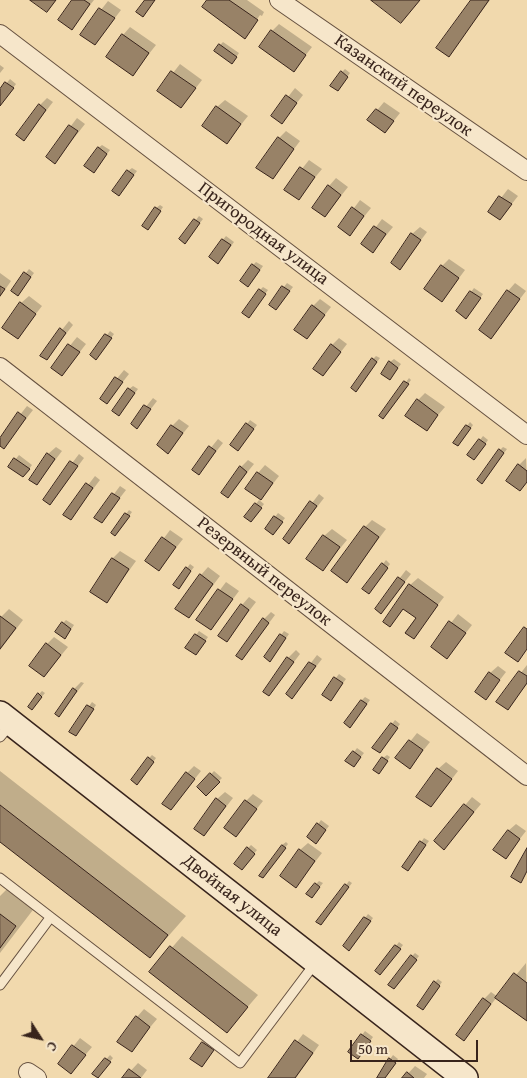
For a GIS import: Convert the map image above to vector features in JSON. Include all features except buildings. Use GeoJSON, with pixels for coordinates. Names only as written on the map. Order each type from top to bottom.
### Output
{"type":"FeatureCollection","features":[{"type":"Feature","properties":{"kind":"street","name":"Казанский переулок"},"geometry":{"type":"LineString","coordinates":[[279,0],[527,171]]}},
{"type":"Feature","properties":{"kind":"street","name":"Пригородная улица"},"geometry":{"type":"LineString","coordinates":[[0,34],[527,435]]}},
{"type":"Feature","properties":{"kind":"street","name":"Резервный переулок"},"geometry":{"type":"LineString","coordinates":[[0,367],[527,776]]}},
{"type":"Feature","properties":{"kind":"street","name":"Двойная улица"},"geometry":{"type":"LineString","coordinates":[[4,725],[316,962],[465,1078]]}},
{"type":"Feature","properties":{"kind":"lane"},"geometry":{"type":"LineString","coordinates":[[0,878],[240,1063],[316,962]]}},
{"type":"Feature","properties":{"kind":"lane"},"geometry":{"type":"LineString","coordinates":[[0,985],[50,918]]}}]}
